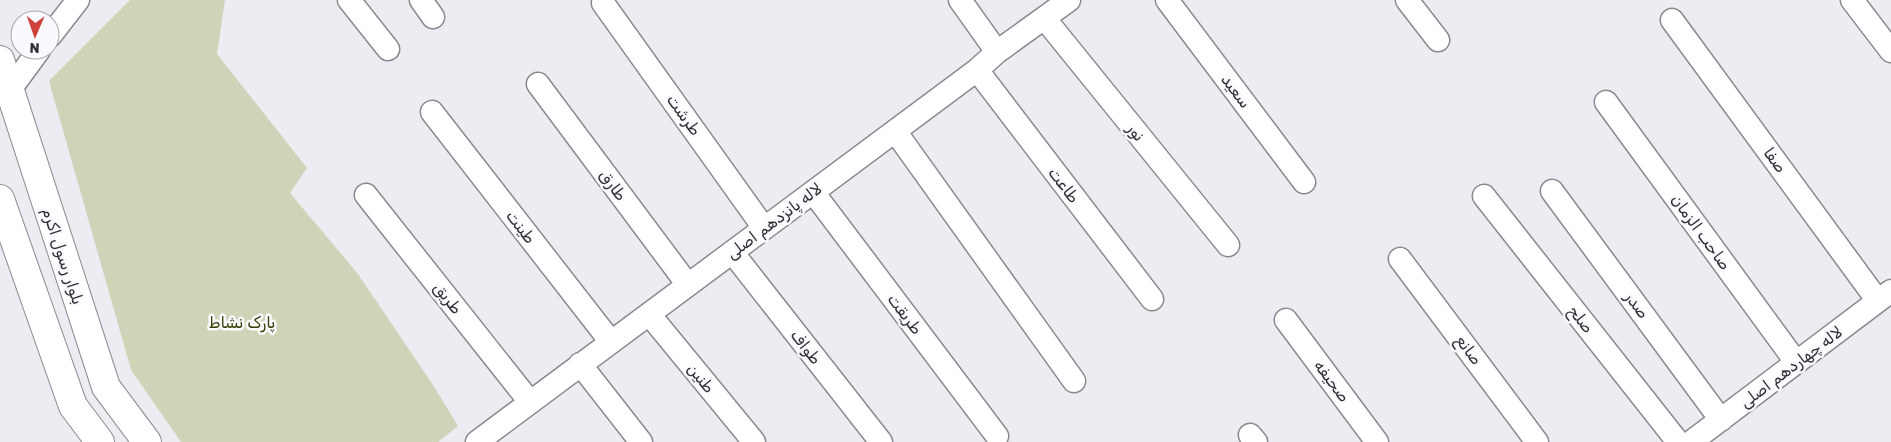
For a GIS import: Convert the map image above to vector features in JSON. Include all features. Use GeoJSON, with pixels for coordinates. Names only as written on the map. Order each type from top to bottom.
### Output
{"type":"FeatureCollection","features":[{"type":"Feature","properties":{"kind":"main road","name":"بلوار رسول اکرم"},"geometry":{"type":"LineString","coordinates":[[0,60],[106,387],[147,442]]}},
{"type":"Feature","properties":{"kind":"main road"},"geometry":{"type":"LineString","coordinates":[[0,199],[73,406],[100,442]]}},
{"type":"Feature","properties":{"kind":"main road"},"geometry":{"type":"LineString","coordinates":[[50,341],[86,325]]}},
{"type":"Feature","properties":{"kind":"street"},"geometry":{"type":"LineString","coordinates":[[60,23],[78,0]]}},
{"type":"Feature","properties":{"kind":"street"},"geometry":{"type":"LineString","coordinates":[[350,0],[388,49]]}},
{"type":"Feature","properties":{"kind":"street"},"geometry":{"type":"LineString","coordinates":[[960,0],[997,52]]}},
{"type":"Feature","properties":{"kind":"street","name":"لاله پانزدهم اصلی"},"geometry":{"type":"LineString","coordinates":[[490,438],[530,402],[580,364],[1069,0]]}},
{"type":"Feature","properties":{"kind":"street","name":"سعید"},"geometry":{"type":"LineString","coordinates":[[1167,0],[1304,182]]}},
{"type":"Feature","properties":{"kind":"street"},"geometry":{"type":"LineString","coordinates":[[1407,0],[1438,40]]}},
{"type":"Feature","properties":{"kind":"street"},"geometry":{"type":"LineString","coordinates":[[1852,0],[1891,51]]}},
{"type":"Feature","properties":{"kind":"street","name":"طرشت"},"geometry":{"type":"LineString","coordinates":[[603,3],[764,228]]}},
{"type":"Feature","properties":{"kind":"street","name":"نور"},"geometry":{"type":"LineString","coordinates":[[1045,18],[1228,245]]}},
{"type":"Feature","properties":{"kind":"street","name":"صفا"},"geometry":{"type":"LineString","coordinates":[[1672,20],[1885,296]]}},
{"type":"Feature","properties":{"kind":"street"},"geometry":{"type":"LineString","coordinates":[[9,91],[32,60]]}},
{"type":"Feature","properties":{"kind":"street","name":"طاعت"},"geometry":{"type":"LineString","coordinates":[[977,70],[1152,299]]}},
{"type":"Feature","properties":{"kind":"street","name":"طارق"},"geometry":{"type":"LineString","coordinates":[[538,84],[688,285]]}},
{"type":"Feature","properties":{"kind":"street","name":"صاحب الزمان"},"geometry":{"type":"LineString","coordinates":[[1606,102],[1796,362]]}},
{"type":"Feature","properties":{"kind":"street","name":"طینت"},"geometry":{"type":"LineString","coordinates":[[432,112],[611,342]]}},
{"type":"Feature","properties":{"kind":"street"},"geometry":{"type":"LineString","coordinates":[[895,131],[1074,381]]}},
{"type":"Feature","properties":{"kind":"street","name":"صدر"},"geometry":{"type":"LineString","coordinates":[[1552,191],[1721,420]]}},
{"type":"Feature","properties":{"kind":"street","name":"طریقت"},"geometry":{"type":"LineString","coordinates":[[813,192],[997,436]]}},
{"type":"Feature","properties":{"kind":"street","name":"طریق"},"geometry":{"type":"LineString","coordinates":[[366,195],[530,402]]}},
{"type":"Feature","properties":{"kind":"street","name":"صلح"},"geometry":{"type":"LineString","coordinates":[[1484,196],[1678,442]]}},
{"type":"Feature","properties":{"kind":"street","name":"طواف"},"geometry":{"type":"LineString","coordinates":[[732,252],[880,442]]}},
{"type":"Feature","properties":{"kind":"street","name":"صانع"},"geometry":{"type":"LineString","coordinates":[[1400,259],[1537,442]]}},
{"type":"Feature","properties":{"kind":"street","name":"لاله چهاردهم اصلی"},"geometry":{"type":"LineString","coordinates":[[1692,442],[1885,296]]}},
{"type":"Feature","properties":{"kind":"street","name":"طنین"},"geometry":{"type":"LineString","coordinates":[[649,314],[754,442]]}},
{"type":"Feature","properties":{"kind":"street","name":"صحیفه"},"geometry":{"type":"LineString","coordinates":[[1286,320],[1378,442]]}},
{"type":"Feature","properties":{"kind":"street"},"geometry":{"type":"LineString","coordinates":[[580,364],[641,442]]}},
{"type":"Feature","properties":{"kind":"green space","name":"پارک نشاط"},"geometry":{"type":"Polygon","coordinates":[[[130,0],[225,0],[217,54],[307,168],[290,193],[358,274],[433,385],[458,426],[438,442],[181,442],[131,370],[49,81],[130,0]]]}}]}
